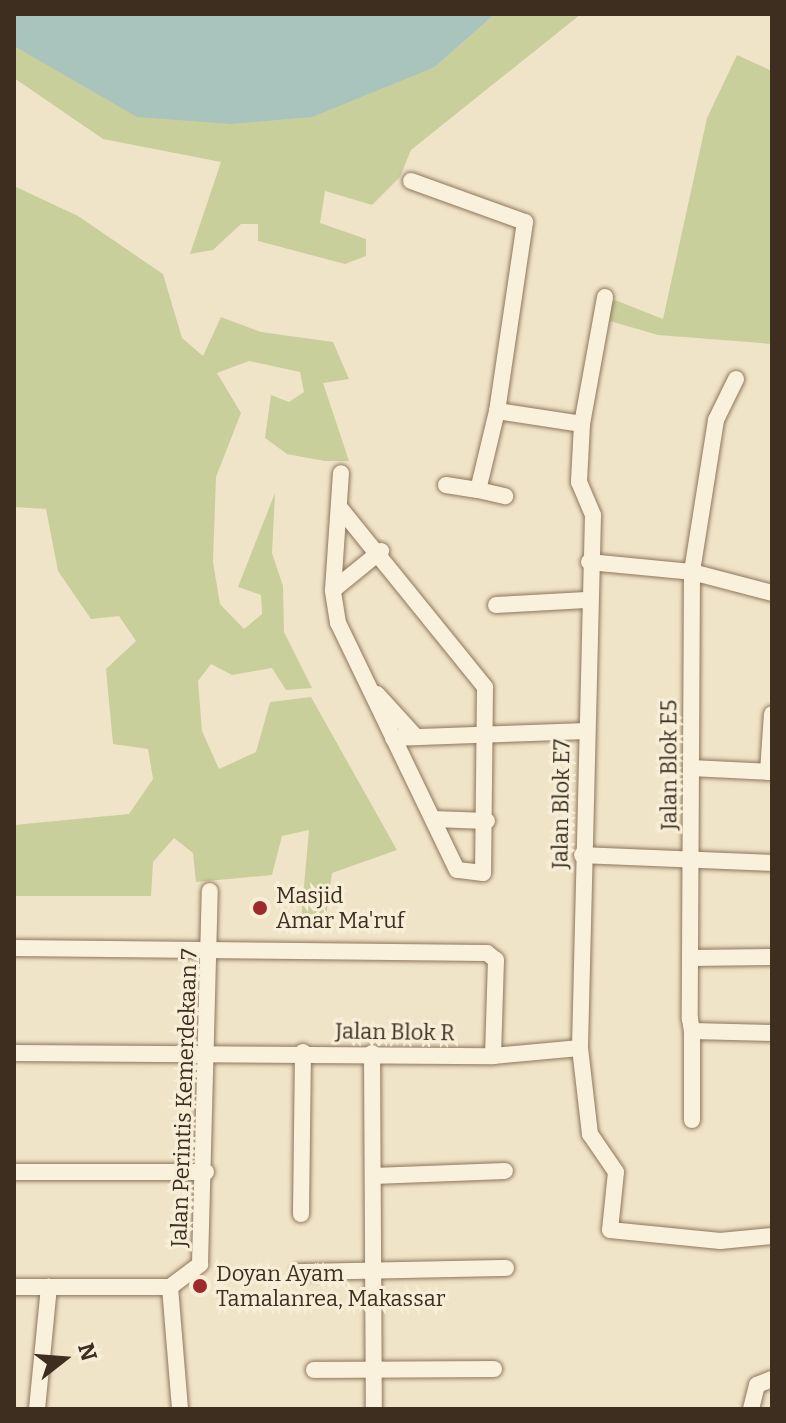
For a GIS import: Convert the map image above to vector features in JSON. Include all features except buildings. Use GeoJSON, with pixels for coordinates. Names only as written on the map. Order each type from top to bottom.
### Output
{"type":"FeatureCollection","features":[{"type":"Feature","properties":{"kind":"street"},"geometry":{"type":"LineString","coordinates":[[411,181],[519,217],[528,229],[497,411],[478,490]]}},
{"type":"Feature","properties":{"kind":"street","name":"Jalan Blok E7"},"geometry":{"type":"LineString","coordinates":[[605,297],[582,424],[579,482],[593,515],[586,600],[580,1048],[590,1134],[616,1172],[612,1233],[720,1241],[772,1236]]}},
{"type":"Feature","properties":{"kind":"street","name":"Jalan Blok E5"},"geometry":{"type":"LineString","coordinates":[[692,1120],[692,572],[716,420],[736,379]]}},
{"type":"Feature","properties":{"kind":"street"},"geometry":{"type":"LineString","coordinates":[[497,411],[582,424]]}},
{"type":"Feature","properties":{"kind":"street"},"geometry":{"type":"LineString","coordinates":[[340,508],[381,551],[483,683],[488,736],[483,873],[457,870],[338,623],[333,590],[341,473]]}},
{"type":"Feature","properties":{"kind":"street"},"geometry":{"type":"LineString","coordinates":[[446,485],[505,496]]}},
{"type":"Feature","properties":{"kind":"street"},"geometry":{"type":"LineString","coordinates":[[333,590],[381,551]]}},
{"type":"Feature","properties":{"kind":"street"},"geometry":{"type":"LineString","coordinates":[[589,562],[692,572],[772,593]]}},
{"type":"Feature","properties":{"kind":"street"},"geometry":{"type":"LineString","coordinates":[[496,605],[586,600]]}},
{"type":"Feature","properties":{"kind":"street"},"geometry":{"type":"LineString","coordinates":[[371,688],[416,737]]}},
{"type":"Feature","properties":{"kind":"street"},"geometry":{"type":"LineString","coordinates":[[691,768],[770,772],[772,714]]}},
{"type":"Feature","properties":{"kind":"street"},"geometry":{"type":"LineString","coordinates":[[393,738],[585,731]]}},
{"type":"Feature","properties":{"kind":"street"},"geometry":{"type":"LineString","coordinates":[[433,819],[487,821]]}},
{"type":"Feature","properties":{"kind":"street"},"geometry":{"type":"LineString","coordinates":[[582,855],[691,864],[772,863]]}},
{"type":"Feature","properties":{"kind":"street","name":"Jalan Perintis Kemerdekaan 7"},"geometry":{"type":"LineString","coordinates":[[170,1287],[200,1264],[206,1172],[210,891]]}},
{"type":"Feature","properties":{"kind":"street"},"geometry":{"type":"LineString","coordinates":[[14,948],[210,948],[491,954],[493,1056]]}},
{"type":"Feature","properties":{"kind":"street"},"geometry":{"type":"LineString","coordinates":[[690,958],[772,957]]}},
{"type":"Feature","properties":{"kind":"street"},"geometry":{"type":"LineString","coordinates":[[692,1031],[772,1033]]}},
{"type":"Feature","properties":{"kind":"street","name":"Jalan Blok R"},"geometry":{"type":"LineString","coordinates":[[14,1053],[303,1052],[493,1056],[580,1048]]}},
{"type":"Feature","properties":{"kind":"street"},"geometry":{"type":"LineString","coordinates":[[301,1214],[303,1052]]}},
{"type":"Feature","properties":{"kind":"street"},"geometry":{"type":"LineString","coordinates":[[372,1053],[374,1409]]}},
{"type":"Feature","properties":{"kind":"street"},"geometry":{"type":"LineString","coordinates":[[373,1176],[505,1171]]}},
{"type":"Feature","properties":{"kind":"street"},"geometry":{"type":"LineString","coordinates":[[14,1172],[206,1172]]}},
{"type":"Feature","properties":{"kind":"street"},"geometry":{"type":"LineString","coordinates":[[299,1272],[506,1268]]}},
{"type":"Feature","properties":{"kind":"street"},"geometry":{"type":"LineString","coordinates":[[14,1287],[170,1287],[180,1409]]}},
{"type":"Feature","properties":{"kind":"street"},"geometry":{"type":"LineString","coordinates":[[37,1409],[49,1287]]}},
{"type":"Feature","properties":{"kind":"street"},"geometry":{"type":"LineString","coordinates":[[314,1370],[494,1369]]}},
{"type":"Feature","properties":{"kind":"street"},"geometry":{"type":"LineString","coordinates":[[751,1409],[757,1385],[772,1379]]}},
{"type":"Feature","properties":{"kind":"green space"},"geometry":{"type":"Polygon","coordinates":[[[495,14],[581,14],[411,150],[400,177],[372,205],[325,191],[320,223],[366,239],[366,256],[345,264],[258,241],[258,224],[241,224],[213,250],[190,254],[221,162],[103,139],[14,78],[14,45],[55,67],[379,87],[435,67],[495,14]]]}},
{"type":"Feature","properties":{"kind":"green space"},"geometry":{"type":"Polygon","coordinates":[[[737,55],[772,71],[772,344],[658,335],[596,317],[615,300],[663,319],[707,118],[737,55]]]}},
{"type":"Feature","properties":{"kind":"green space"},"geometry":{"type":"Polygon","coordinates":[[[14,186],[78,216],[163,274],[182,338],[203,356],[221,317],[261,332],[333,342],[349,379],[323,383],[349,461],[324,461],[287,454],[265,438],[271,395],[289,402],[304,392],[300,372],[249,361],[217,373],[241,413],[216,477],[213,562],[220,604],[244,629],[262,614],[261,595],[238,587],[275,493],[272,553],[283,586],[284,632],[312,688],[286,690],[272,668],[232,675],[211,664],[198,681],[202,731],[219,769],[256,752],[270,702],[311,697],[397,850],[332,873],[326,917],[301,919],[309,830],[282,836],[272,875],[196,882],[193,853],[174,838],[153,862],[151,896],[14,896],[14,825],[129,814],[153,779],[148,749],[113,744],[106,669],[136,641],[119,616],[91,619],[58,571],[46,509],[14,507],[14,186]]]}},
{"type":"Feature","properties":{"kind":"water"},"geometry":{"type":"Polygon","coordinates":[[[14,14],[495,14],[435,67],[312,117],[231,124],[137,117],[14,46],[14,14]]]}},
{"type":"Feature","properties":{"kind":"place","name":"Masjid Amar Ma'ruf"},"geometry":{"type":"Point","coordinates":[260,908]}},
{"type":"Feature","properties":{"kind":"place","name":"Doyan Ayam Tamalanrea, Makassar"},"geometry":{"type":"Point","coordinates":[200,1286]}}]}
